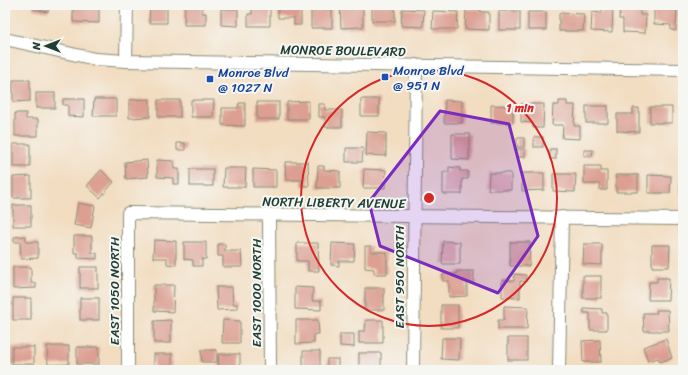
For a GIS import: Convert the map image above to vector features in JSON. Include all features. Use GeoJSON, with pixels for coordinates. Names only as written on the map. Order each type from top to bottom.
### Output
{"type":"FeatureCollection","features":[{"type":"Feature","properties":{"kind":"street"},"geometry":{"type":"LineString","coordinates":[[126,62],[127,5]]}},
{"type":"Feature","properties":{"kind":"street","name":"MONROE BOULEVARD"},"geometry":{"type":"LineString","coordinates":[[5,39],[95,59],[126,62],[683,70]]}},
{"type":"Feature","properties":{"kind":"street","name":"EAST 950 NORTH"},"geometry":{"type":"LineString","coordinates":[[413,370],[416,65]]}},
{"type":"Feature","properties":{"kind":"street","name":"NORTH LIBERTY AVENUE"},"geometry":{"type":"LineString","coordinates":[[128,213],[683,219]]}},
{"type":"Feature","properties":{"kind":"street","name":"EAST 1050 NORTH"},"geometry":{"type":"LineString","coordinates":[[128,213],[128,370]]}},
{"type":"Feature","properties":{"kind":"street","name":"EAST 1000 NORTH"},"geometry":{"type":"LineString","coordinates":[[269,215],[270,370]]}},
{"type":"Feature","properties":{"kind":"street"},"geometry":{"type":"LineString","coordinates":[[559,370],[562,217]]}},
{"type":"Feature","properties":{"kind":"highlighted area"},"geometry":{"type":"Polygon","coordinates":[[[440,111],[509,124],[538,236],[498,293],[380,246],[369,202],[440,111]]]}},
{"type":"Feature","properties":{"kind":"building"},"geometry":{"type":"Polygon","coordinates":[[[33,5],[49,5],[48,12],[33,9],[33,5]]]}},
{"type":"Feature","properties":{"kind":"building"},"geometry":{"type":"Polygon","coordinates":[[[73,5],[99,5],[99,23],[73,22],[73,5]]]}},
{"type":"Feature","properties":{"kind":"building"},"geometry":{"type":"Polygon","coordinates":[[[150,5],[167,5],[167,23],[149,23],[150,5]]]}},
{"type":"Feature","properties":{"kind":"building"},"geometry":{"type":"Polygon","coordinates":[[[185,5],[202,5],[202,13],[206,13],[206,25],[184,25],[185,5]]]}},
{"type":"Feature","properties":{"kind":"building"},"geometry":{"type":"Polygon","coordinates":[[[278,5],[301,5],[301,25],[294,25],[294,18],[278,18],[278,5]]]}},
{"type":"Feature","properties":{"kind":"building"},"geometry":{"type":"Polygon","coordinates":[[[311,5],[322,5],[322,9],[332,9],[332,28],[311,28],[311,5]]]}},
{"type":"Feature","properties":{"kind":"building"},"geometry":{"type":"Polygon","coordinates":[[[340,5],[363,5],[363,27],[341,28],[340,5]]]}},
{"type":"Feature","properties":{"kind":"building"},"geometry":{"type":"Polygon","coordinates":[[[372,5],[395,5],[395,21],[372,21],[372,5]]]}},
{"type":"Feature","properties":{"kind":"building"},"geometry":{"type":"Polygon","coordinates":[[[602,5],[613,5],[612,32],[591,31],[592,12],[602,13],[602,5]]]}},
{"type":"Feature","properties":{"kind":"building"},"geometry":{"type":"Polygon","coordinates":[[[252,6],[270,6],[270,26],[248,26],[248,14],[252,14],[252,6]]]}},
{"type":"Feature","properties":{"kind":"building"},"geometry":{"type":"Polygon","coordinates":[[[654,7],[677,7],[676,31],[671,30],[671,25],[654,24],[654,7]]]}},
{"type":"Feature","properties":{"kind":"building"},"geometry":{"type":"Polygon","coordinates":[[[620,8],[640,8],[640,15],[646,15],[645,33],[623,32],[623,19],[619,19],[620,8]]]}},
{"type":"Feature","properties":{"kind":"building"},"geometry":{"type":"Polygon","coordinates":[[[221,9],[238,9],[238,26],[221,25],[221,9]]]}},
{"type":"Feature","properties":{"kind":"building"},"geometry":{"type":"Polygon","coordinates":[[[402,9],[424,10],[423,27],[401,26],[402,9]]]}},
{"type":"Feature","properties":{"kind":"building"},"geometry":{"type":"Polygon","coordinates":[[[466,9],[480,9],[480,12],[489,12],[489,30],[465,29],[466,9]]]}},
{"type":"Feature","properties":{"kind":"building"},"geometry":{"type":"Polygon","coordinates":[[[433,11],[458,12],[457,29],[432,29],[433,11]]]}},
{"type":"Feature","properties":{"kind":"building"},"geometry":{"type":"Polygon","coordinates":[[[499,11],[520,11],[520,30],[499,30],[499,11]]]}},
{"type":"Feature","properties":{"kind":"building"},"geometry":{"type":"Polygon","coordinates":[[[528,12],[546,12],[546,30],[528,30],[528,12]]]}},
{"type":"Feature","properties":{"kind":"building"},"geometry":{"type":"Polygon","coordinates":[[[559,13],[584,14],[583,31],[559,31],[559,13]]]}},
{"type":"Feature","properties":{"kind":"building"},"geometry":{"type":"Polygon","coordinates":[[[13,80],[30,80],[30,101],[13,102],[13,80]]]}},
{"type":"Feature","properties":{"kind":"building"},"geometry":{"type":"Polygon","coordinates":[[[36,93],[55,93],[55,108],[36,108],[36,93]]]}},
{"type":"Feature","properties":{"kind":"building"},"geometry":{"type":"Polygon","coordinates":[[[63,99],[84,99],[84,117],[68,116],[68,105],[63,105],[63,99]]]}},
{"type":"Feature","properties":{"kind":"building"},"geometry":{"type":"Polygon","coordinates":[[[94,99],[116,99],[116,116],[93,116],[94,99]]]}},
{"type":"Feature","properties":{"kind":"building"},"geometry":{"type":"Polygon","coordinates":[[[150,99],[150,117],[129,118],[129,100],[150,99]]]}},
{"type":"Feature","properties":{"kind":"building"},"geometry":{"type":"Polygon","coordinates":[[[361,99],[379,99],[379,116],[361,116],[361,99]]]}},
{"type":"Feature","properties":{"kind":"building"},"geometry":{"type":"Polygon","coordinates":[[[158,100],[180,100],[180,117],[158,117],[158,100]]]}},
{"type":"Feature","properties":{"kind":"building"},"geometry":{"type":"Polygon","coordinates":[[[191,100],[214,100],[213,117],[191,117],[191,100]]]}},
{"type":"Feature","properties":{"kind":"building"},"geometry":{"type":"Polygon","coordinates":[[[445,100],[462,101],[462,123],[444,123],[445,100]]]}},
{"type":"Feature","properties":{"kind":"building"},"geometry":{"type":"Polygon","coordinates":[[[309,101],[309,119],[287,119],[287,102],[309,101]]]}},
{"type":"Feature","properties":{"kind":"building"},"geometry":{"type":"Polygon","coordinates":[[[559,101],[567,101],[567,105],[575,105],[574,126],[580,126],[580,139],[562,138],[563,125],[552,125],[553,105],[559,105],[559,101]]]}},
{"type":"Feature","properties":{"kind":"building"},"geometry":{"type":"Polygon","coordinates":[[[257,102],[279,102],[279,119],[257,119],[257,102]]]}},
{"type":"Feature","properties":{"kind":"building"},"geometry":{"type":"Polygon","coordinates":[[[239,103],[245,103],[245,126],[222,125],[222,108],[238,108],[239,103]]]}},
{"type":"Feature","properties":{"kind":"building"},"geometry":{"type":"Polygon","coordinates":[[[319,104],[325,104],[325,110],[342,110],[342,127],[325,127],[325,117],[319,117],[319,104]]]}},
{"type":"Feature","properties":{"kind":"building"},"geometry":{"type":"Polygon","coordinates":[[[521,104],[544,104],[543,128],[533,128],[533,123],[521,122],[521,104]]]}},
{"type":"Feature","properties":{"kind":"building"},"geometry":{"type":"Polygon","coordinates":[[[491,105],[513,106],[513,123],[491,123],[491,105]]]}},
{"type":"Feature","properties":{"kind":"building"},"geometry":{"type":"Polygon","coordinates":[[[586,106],[608,106],[608,123],[586,123],[586,106]]]}},
{"type":"Feature","properties":{"kind":"building"},"geometry":{"type":"Polygon","coordinates":[[[650,107],[672,107],[672,123],[650,123],[650,107]]]}},
{"type":"Feature","properties":{"kind":"building"},"geometry":{"type":"Polygon","coordinates":[[[633,108],[639,108],[639,132],[617,131],[617,114],[633,114],[633,108]]]}},
{"type":"Feature","properties":{"kind":"building"},"geometry":{"type":"Polygon","coordinates":[[[15,113],[26,113],[26,119],[38,119],[38,136],[15,136],[15,113]]]}},
{"type":"Feature","properties":{"kind":"building"},"geometry":{"type":"Polygon","coordinates":[[[367,132],[386,133],[386,156],[366,155],[367,132]]]}},
{"type":"Feature","properties":{"kind":"building"},"geometry":{"type":"Polygon","coordinates":[[[452,134],[470,134],[469,160],[452,159],[452,134]]]}},
{"type":"Feature","properties":{"kind":"building"},"geometry":{"type":"Polygon","coordinates":[[[534,137],[543,137],[543,147],[534,147],[534,137]]]}},
{"type":"Feature","properties":{"kind":"building"},"geometry":{"type":"Polygon","coordinates":[[[517,138],[524,138],[524,147],[517,147],[517,138]]]}},
{"type":"Feature","properties":{"kind":"building"},"geometry":{"type":"Polygon","coordinates":[[[177,143],[185,143],[185,150],[177,150],[177,143]]]}},
{"type":"Feature","properties":{"kind":"building"},"geometry":{"type":"Polygon","coordinates":[[[13,144],[30,144],[30,167],[13,167],[13,144]]]}},
{"type":"Feature","properties":{"kind":"building"},"geometry":{"type":"Polygon","coordinates":[[[346,148],[363,148],[362,162],[346,162],[346,148]]]}},
{"type":"Feature","properties":{"kind":"building"},"geometry":{"type":"Polygon","coordinates":[[[517,149],[525,149],[525,157],[517,157],[517,149]]]}},
{"type":"Feature","properties":{"kind":"building"},"geometry":{"type":"Polygon","coordinates":[[[550,149],[556,149],[556,159],[550,159],[550,149]]]}},
{"type":"Feature","properties":{"kind":"building"},"geometry":{"type":"Polygon","coordinates":[[[584,150],[593,150],[592,156],[584,156],[584,150]]]}},
{"type":"Feature","properties":{"kind":"building"},"geometry":{"type":"Polygon","coordinates":[[[147,160],[148,177],[126,179],[125,162],[147,160]]]}},
{"type":"Feature","properties":{"kind":"building"},"geometry":{"type":"Polygon","coordinates":[[[157,160],[174,161],[174,169],[179,169],[179,184],[173,184],[173,178],[157,177],[157,160]]]}},
{"type":"Feature","properties":{"kind":"building"},"geometry":{"type":"Polygon","coordinates":[[[285,162],[308,162],[309,186],[302,186],[302,180],[286,180],[285,162]]]}},
{"type":"Feature","properties":{"kind":"building"},"geometry":{"type":"Polygon","coordinates":[[[318,166],[324,166],[324,170],[340,171],[340,188],[317,188],[318,166]]]}},
{"type":"Feature","properties":{"kind":"building"},"geometry":{"type":"Polygon","coordinates":[[[584,166],[601,166],[601,171],[607,171],[607,190],[600,190],[600,184],[584,184],[584,166]]]}},
{"type":"Feature","properties":{"kind":"building"},"geometry":{"type":"Polygon","coordinates":[[[449,167],[460,168],[460,171],[468,171],[468,179],[462,179],[462,194],[443,194],[443,172],[449,172],[449,167]]]}},
{"type":"Feature","properties":{"kind":"building"},"geometry":{"type":"Polygon","coordinates":[[[224,168],[246,168],[245,187],[223,187],[224,168]]]}},
{"type":"Feature","properties":{"kind":"building"},"geometry":{"type":"Polygon","coordinates":[[[190,169],[213,169],[213,186],[190,186],[190,169]]]}},
{"type":"Feature","properties":{"kind":"building"},"geometry":{"type":"Polygon","coordinates":[[[253,169],[276,170],[276,187],[253,187],[253,169]]]}},
{"type":"Feature","properties":{"kind":"building"},"geometry":{"type":"Polygon","coordinates":[[[364,169],[386,170],[385,188],[363,188],[364,169]]]}},
{"type":"Feature","properties":{"kind":"building"},"geometry":{"type":"Polygon","coordinates":[[[101,170],[114,182],[100,198],[87,186],[101,170]]]}},
{"type":"Feature","properties":{"kind":"building"},"geometry":{"type":"Polygon","coordinates":[[[489,173],[511,173],[511,190],[488,190],[489,173]]]}},
{"type":"Feature","properties":{"kind":"building"},"geometry":{"type":"Polygon","coordinates":[[[522,173],[544,173],[544,190],[522,191],[522,173]]]}},
{"type":"Feature","properties":{"kind":"building"},"geometry":{"type":"Polygon","coordinates":[[[553,174],[576,174],[575,192],[553,191],[553,174]]]}},
{"type":"Feature","properties":{"kind":"building"},"geometry":{"type":"Polygon","coordinates":[[[616,175],[638,175],[638,192],[616,192],[616,175]]]}},
{"type":"Feature","properties":{"kind":"building"},"geometry":{"type":"Polygon","coordinates":[[[648,175],[671,176],[670,193],[648,193],[648,175]]]}},
{"type":"Feature","properties":{"kind":"building"},"geometry":{"type":"Polygon","coordinates":[[[31,176],[31,198],[13,198],[13,177],[31,176]]]}},
{"type":"Feature","properties":{"kind":"building"},"geometry":{"type":"Polygon","coordinates":[[[680,176],[683,176],[683,193],[680,193],[680,176]]]}},
{"type":"Feature","properties":{"kind":"building"},"geometry":{"type":"Polygon","coordinates":[[[78,203],[95,206],[91,228],[74,225],[78,203]]]}},
{"type":"Feature","properties":{"kind":"building"},"geometry":{"type":"Polygon","coordinates":[[[13,205],[31,205],[31,226],[13,226],[13,205]]]}},
{"type":"Feature","properties":{"kind":"building"},"geometry":{"type":"Polygon","coordinates":[[[26,236],[26,242],[38,242],[38,258],[21,259],[20,242],[14,242],[14,237],[26,236]]]}},
{"type":"Feature","properties":{"kind":"building"},"geometry":{"type":"Polygon","coordinates":[[[74,236],[92,236],[92,253],[97,253],[97,259],[78,258],[78,253],[74,253],[74,236]]]}},
{"type":"Feature","properties":{"kind":"building"},"geometry":{"type":"Polygon","coordinates":[[[154,240],[176,241],[176,265],[167,264],[167,258],[153,258],[154,240]]]}},
{"type":"Feature","properties":{"kind":"building"},"geometry":{"type":"Polygon","coordinates":[[[443,241],[460,242],[460,264],[442,264],[443,241]]]}},
{"type":"Feature","properties":{"kind":"building"},"geometry":{"type":"Polygon","coordinates":[[[184,242],[206,242],[206,259],[202,259],[202,266],[193,266],[193,260],[184,259],[184,242]]]}},
{"type":"Feature","properties":{"kind":"building"},"geometry":{"type":"Polygon","coordinates":[[[510,242],[530,242],[529,266],[510,266],[510,242]]]}},
{"type":"Feature","properties":{"kind":"building"},"geometry":{"type":"Polygon","coordinates":[[[297,243],[318,243],[319,271],[308,271],[308,261],[297,261],[297,243]]]}},
{"type":"Feature","properties":{"kind":"building"},"geometry":{"type":"Polygon","coordinates":[[[332,243],[355,244],[354,261],[339,261],[339,266],[331,265],[332,243]]]}},
{"type":"Feature","properties":{"kind":"building"},"geometry":{"type":"Polygon","coordinates":[[[218,244],[225,244],[225,251],[241,251],[242,267],[223,267],[223,256],[218,256],[218,244]]]}},
{"type":"Feature","properties":{"kind":"building"},"geometry":{"type":"Polygon","coordinates":[[[584,244],[602,244],[602,265],[583,264],[584,244]]]}},
{"type":"Feature","properties":{"kind":"building"},"geometry":{"type":"Polygon","coordinates":[[[652,245],[670,245],[669,267],[652,267],[652,245]]]}},
{"type":"Feature","properties":{"kind":"building"},"geometry":{"type":"Polygon","coordinates":[[[365,246],[371,246],[371,252],[387,252],[387,274],[374,274],[374,269],[365,268],[365,246]]]}},
{"type":"Feature","properties":{"kind":"building"},"geometry":{"type":"Polygon","coordinates":[[[13,267],[31,267],[31,283],[36,283],[36,288],[13,289],[13,267]]]}},
{"type":"Feature","properties":{"kind":"building"},"geometry":{"type":"Polygon","coordinates":[[[80,267],[98,267],[98,288],[80,288],[80,267]]]}},
{"type":"Feature","properties":{"kind":"building"},"geometry":{"type":"Polygon","coordinates":[[[457,271],[474,271],[474,282],[467,282],[467,296],[449,297],[449,281],[443,281],[443,274],[457,274],[457,271]]]}},
{"type":"Feature","properties":{"kind":"building"},"geometry":{"type":"Polygon","coordinates":[[[514,274],[526,275],[526,282],[520,281],[520,298],[502,297],[502,280],[514,281],[514,274]]]}},
{"type":"Feature","properties":{"kind":"building"},"geometry":{"type":"Polygon","coordinates":[[[583,276],[601,276],[601,298],[583,298],[583,276]]]}},
{"type":"Feature","properties":{"kind":"building"},"geometry":{"type":"Polygon","coordinates":[[[657,278],[669,278],[668,300],[648,300],[649,282],[657,282],[657,278]]]}},
{"type":"Feature","properties":{"kind":"building"},"geometry":{"type":"Polygon","coordinates":[[[154,285],[174,285],[173,312],[154,311],[154,285]]]}},
{"type":"Feature","properties":{"kind":"building"},"geometry":{"type":"Polygon","coordinates":[[[216,287],[232,287],[233,304],[237,304],[237,309],[217,310],[216,287]]]}},
{"type":"Feature","properties":{"kind":"building"},"geometry":{"type":"Polygon","coordinates":[[[295,287],[313,288],[312,301],[321,301],[321,310],[295,309],[295,287]]]}},
{"type":"Feature","properties":{"kind":"building"},"geometry":{"type":"Polygon","coordinates":[[[365,288],[384,288],[384,310],[365,310],[365,288]]]}},
{"type":"Feature","properties":{"kind":"building"},"geometry":{"type":"Polygon","coordinates":[[[13,298],[31,298],[31,320],[13,320],[13,298]]]}},
{"type":"Feature","properties":{"kind":"building"},"geometry":{"type":"Polygon","coordinates":[[[80,298],[99,298],[99,320],[80,320],[80,298]]]}},
{"type":"Feature","properties":{"kind":"building"},"geometry":{"type":"Polygon","coordinates":[[[441,305],[458,305],[458,328],[441,328],[441,305]]]}},
{"type":"Feature","properties":{"kind":"building"},"geometry":{"type":"Polygon","coordinates":[[[504,306],[528,307],[527,329],[498,329],[498,320],[504,320],[504,306]]]}},
{"type":"Feature","properties":{"kind":"building"},"geometry":{"type":"Polygon","coordinates":[[[584,308],[602,309],[602,313],[607,313],[607,330],[590,330],[590,313],[584,313],[584,308]]]}},
{"type":"Feature","properties":{"kind":"building"},"geometry":{"type":"Polygon","coordinates":[[[656,310],[668,310],[669,331],[644,331],[643,313],[657,313],[656,310]]]}},
{"type":"Feature","properties":{"kind":"building"},"geometry":{"type":"Polygon","coordinates":[[[171,320],[171,343],[154,343],[154,321],[171,320]]]}},
{"type":"Feature","properties":{"kind":"building"},"geometry":{"type":"Polygon","coordinates":[[[223,320],[240,321],[240,343],[222,343],[223,320]]]}},
{"type":"Feature","properties":{"kind":"building"},"geometry":{"type":"Polygon","coordinates":[[[296,320],[318,320],[319,334],[314,334],[314,343],[296,344],[296,320]]]}},
{"type":"Feature","properties":{"kind":"building"},"geometry":{"type":"Polygon","coordinates":[[[366,320],[383,320],[383,343],[359,343],[359,331],[365,331],[366,320]]]}},
{"type":"Feature","properties":{"kind":"building"},"geometry":{"type":"Polygon","coordinates":[[[340,334],[354,334],[354,347],[340,346],[340,334]]]}},
{"type":"Feature","properties":{"kind":"building"},"geometry":{"type":"Polygon","coordinates":[[[442,338],[460,338],[459,360],[441,359],[442,338]]]}},
{"type":"Feature","properties":{"kind":"building"},"geometry":{"type":"Polygon","coordinates":[[[508,338],[527,338],[527,360],[508,360],[508,338]]]}},
{"type":"Feature","properties":{"kind":"building"},"geometry":{"type":"Polygon","coordinates":[[[666,339],[672,358],[660,362],[658,358],[648,361],[643,347],[666,339]]]}},
{"type":"Feature","properties":{"kind":"building"},"geometry":{"type":"Polygon","coordinates":[[[600,340],[601,362],[583,362],[582,341],[600,340]]]}},
{"type":"Feature","properties":{"kind":"building"},"geometry":{"type":"Polygon","coordinates":[[[47,346],[69,346],[69,364],[48,365],[47,346]]]}},
{"type":"Feature","properties":{"kind":"building"},"geometry":{"type":"Polygon","coordinates":[[[12,347],[34,347],[34,364],[12,364],[12,347]]]}},
{"type":"Feature","properties":{"kind":"building"},"geometry":{"type":"Polygon","coordinates":[[[77,347],[99,347],[99,364],[77,364],[77,347]]]}},
{"type":"Feature","properties":{"kind":"building"},"geometry":{"type":"Polygon","coordinates":[[[201,350],[217,350],[217,362],[202,362],[201,350]]]}},
{"type":"Feature","properties":{"kind":"building"},"geometry":{"type":"Polygon","coordinates":[[[303,351],[320,351],[320,370],[297,370],[297,368],[303,368],[303,351]]]}},
{"type":"Feature","properties":{"kind":"building"},"geometry":{"type":"Polygon","coordinates":[[[359,353],[381,353],[381,370],[359,370],[359,353]]]}},
{"type":"Feature","properties":{"kind":"building"},"geometry":{"type":"Polygon","coordinates":[[[154,354],[172,354],[172,370],[154,370],[154,354]]]}},
{"type":"Feature","properties":{"kind":"building"},"geometry":{"type":"Polygon","coordinates":[[[218,354],[240,354],[240,370],[219,370],[218,354]]]}},
{"type":"Feature","properties":{"kind":"building"},"geometry":{"type":"Polygon","coordinates":[[[327,359],[338,359],[338,368],[327,368],[327,359]]]}},
{"type":"Feature","properties":{"kind":"place","name":"Monroe Blvd @ 951 N"},"geometry":{"type":"Point","coordinates":[385,77]}},
{"type":"Feature","properties":{"kind":"place","name":"Monroe Blvd @ 1027 N"},"geometry":{"type":"Point","coordinates":[210,79]}}]}
